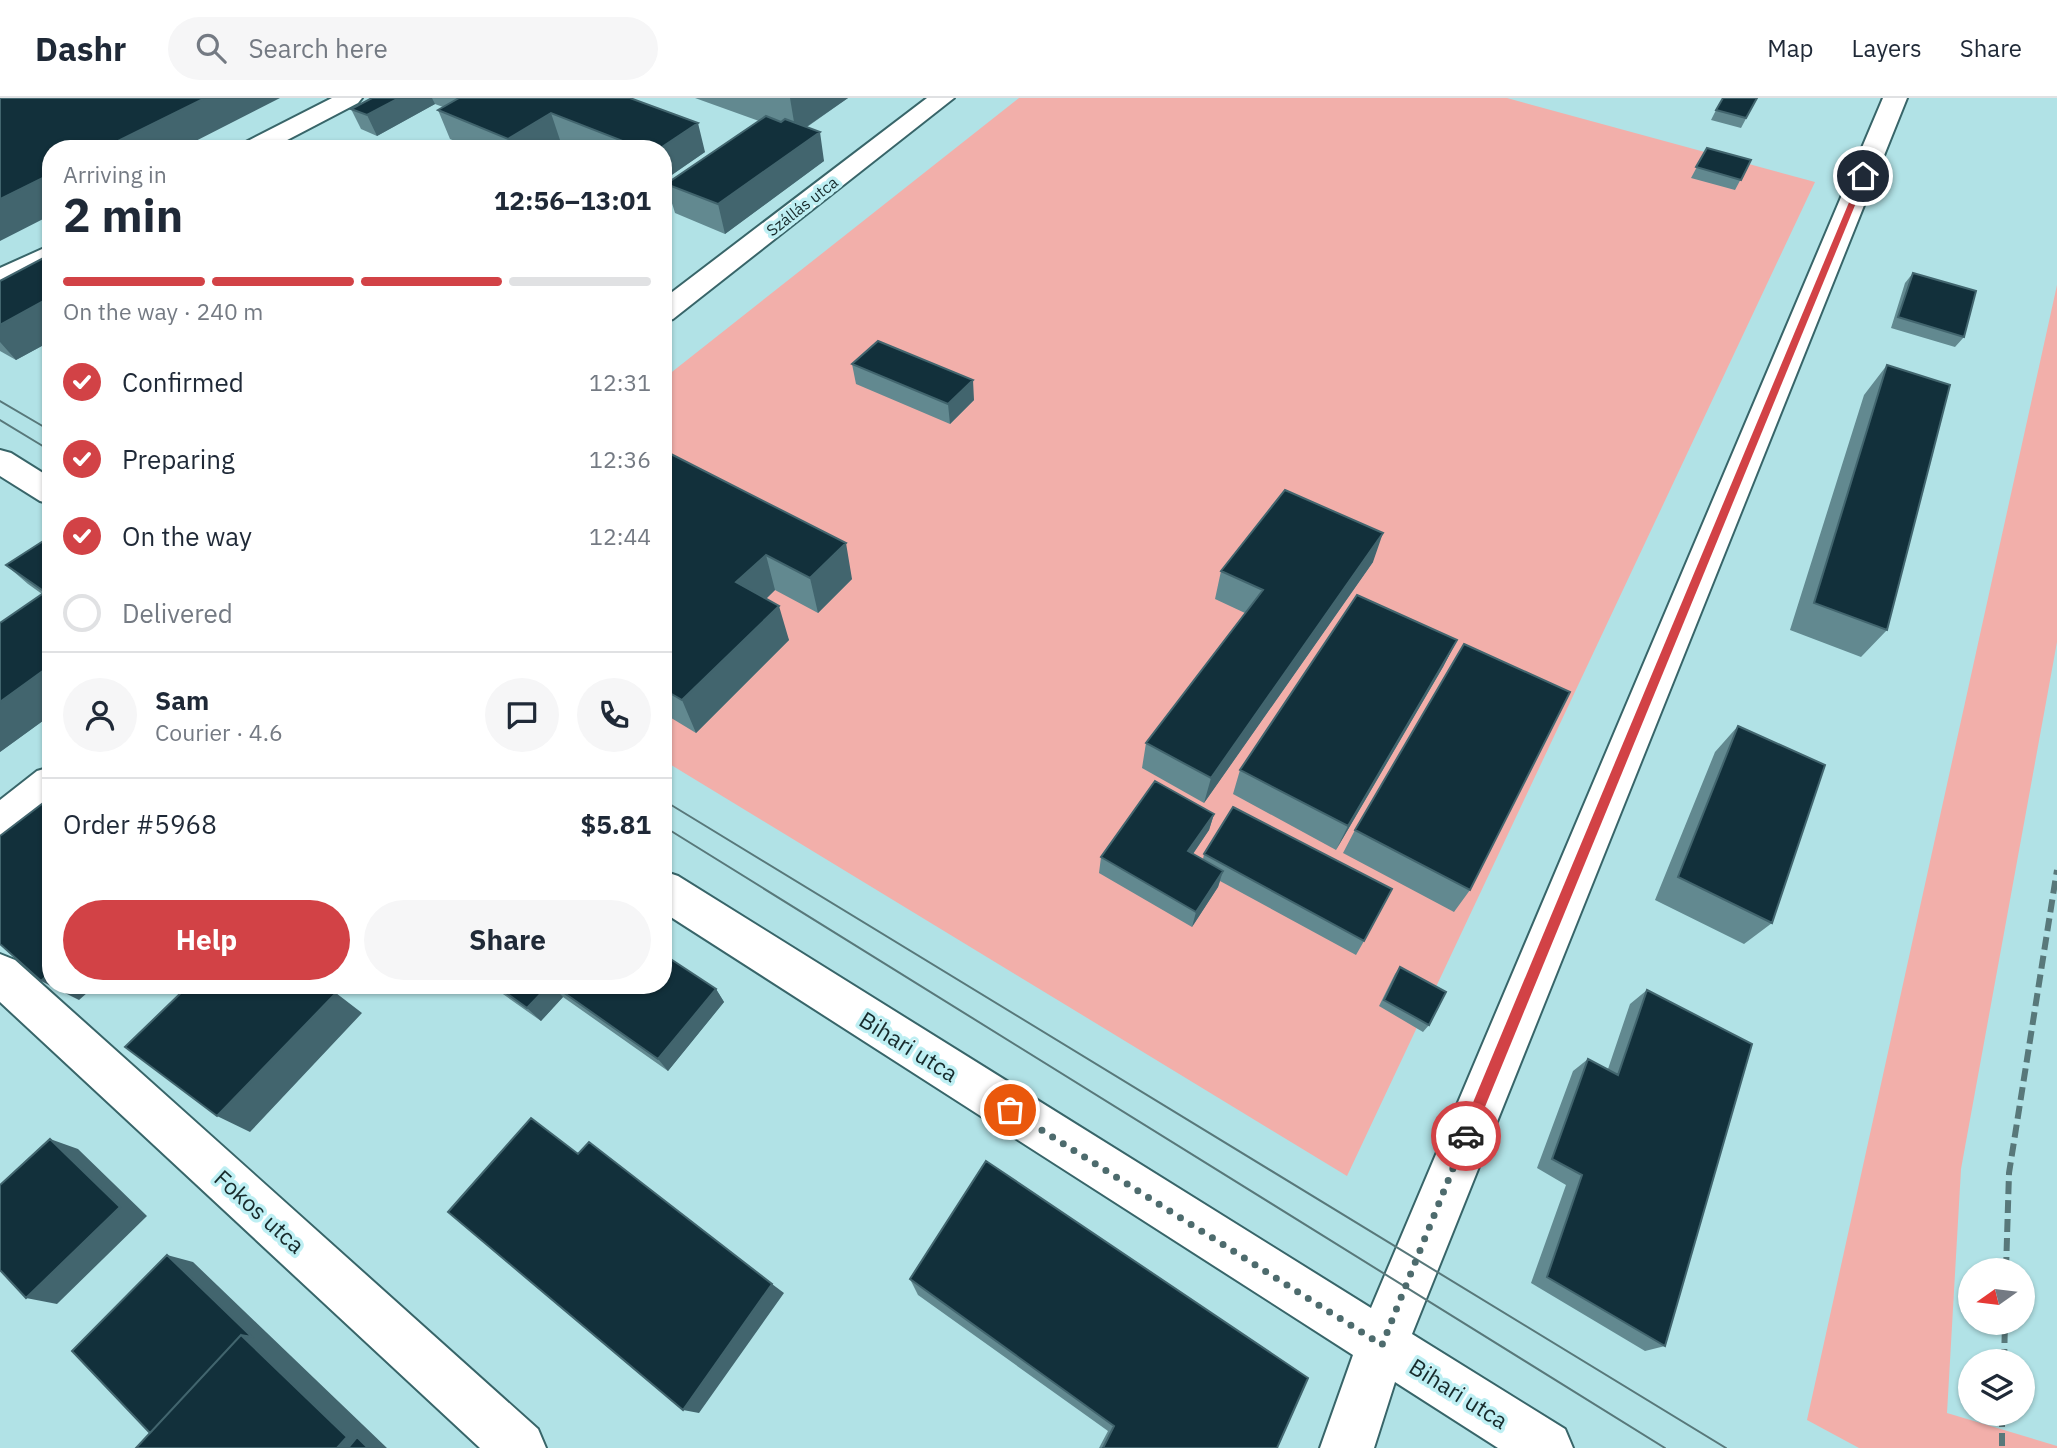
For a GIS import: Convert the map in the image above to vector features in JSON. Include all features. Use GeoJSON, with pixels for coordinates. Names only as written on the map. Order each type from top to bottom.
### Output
{"type":"FeatureCollection","features":[{"type":"Feature","properties":{"kind":"street"},"geometry":{"type":"LineString","coordinates":[[268,140],[349,98]]}},
{"type":"Feature","properties":{"kind":"street","name":"Szállás utca"},"geometry":{"type":"LineString","coordinates":[[672,306],[942,98]]}},
{"type":"Feature","properties":{"kind":"street"},"geometry":{"type":"LineString","coordinates":[[1347,1448],[1382,1345],[1446,1184],[1895,98]]}},
{"type":"Feature","properties":{"kind":"street"},"geometry":{"type":"LineString","coordinates":[[0,279],[42,258]]}},
{"type":"Feature","properties":{"kind":"street"},"geometry":{"type":"LineString","coordinates":[[0,461],[42,487]]}},
{"type":"Feature","properties":{"kind":"street"},"geometry":{"type":"LineString","coordinates":[[0,823],[42,790]]}},
{"type":"Feature","properties":{"kind":"street","name":"Bihari utca"},"geometry":{"type":"LineString","coordinates":[[672,895],[1546,1448]]}},
{"type":"Feature","properties":{"kind":"street","name":"Fokos utca"},"geometry":{"type":"LineString","coordinates":[[0,974],[519,1448]]}},
{"type":"Feature","properties":{"kind":"shaded area"},"geometry":{"type":"Polygon","coordinates":[[[1019,98],[1507,98],[1815,182],[1347,1176],[672,765],[672,372],[1019,98]]]}},
{"type":"Feature","properties":{"kind":"shaded area"},"geometry":{"type":"Polygon","coordinates":[[[2057,285],[2057,642],[1961,1169],[1947,1413],[1958,1416],[1958,1426],[1990,1426],[2057,1448],[1859,1448],[1807,1420],[2057,285]]]}},
{"type":"Feature","properties":{"kind":"building"},"geometry":{"type":"Polygon","coordinates":[[[0,98],[205,98],[120,140],[42,140],[42,178],[0,199],[0,98]]]}},
{"type":"Feature","properties":{"kind":"building"},"geometry":{"type":"Polygon","coordinates":[[[372,98],[399,98],[367,115],[351,109],[372,98]]]}},
{"type":"Feature","properties":{"kind":"building"},"geometry":{"type":"Polygon","coordinates":[[[459,98],[630,98],[698,123],[672,140],[620,140],[551,113],[508,139],[438,110],[459,98]]]}},
{"type":"Feature","properties":{"kind":"building"},"geometry":{"type":"Polygon","coordinates":[[[1723,98],[1757,98],[1746,118],[1716,110],[1723,98]]]}},
{"type":"Feature","properties":{"kind":"building"},"geometry":{"type":"Polygon","coordinates":[[[766,116],[781,122],[785,119],[820,132],[718,204],[672,186],[672,180],[766,116]]]}},
{"type":"Feature","properties":{"kind":"building"},"geometry":{"type":"Polygon","coordinates":[[[1707,148],[1751,160],[1741,180],[1696,167],[1707,148]]]}},
{"type":"Feature","properties":{"kind":"building"},"geometry":{"type":"Polygon","coordinates":[[[42,259],[42,302],[0,325],[0,281],[42,259]]]}},
{"type":"Feature","properties":{"kind":"building"},"geometry":{"type":"Polygon","coordinates":[[[1913,273],[1976,291],[1964,337],[1898,317],[1913,273]]]}},
{"type":"Feature","properties":{"kind":"building"},"geometry":{"type":"Polygon","coordinates":[[[878,341],[973,380],[948,404],[852,364],[878,341]]]}},
{"type":"Feature","properties":{"kind":"building"},"geometry":{"type":"Polygon","coordinates":[[[1887,365],[1950,385],[1887,630],[1814,603],[1887,365]]]}},
{"type":"Feature","properties":{"kind":"building"},"geometry":{"type":"Polygon","coordinates":[[[672,455],[846,543],[810,578],[766,555],[736,582],[779,606],[682,700],[672,694],[672,455]]]}},
{"type":"Feature","properties":{"kind":"building"},"geometry":{"type":"Polygon","coordinates":[[[1285,490],[1383,533],[1211,778],[1146,743],[1263,590],[1221,571],[1285,490]]]}},
{"type":"Feature","properties":{"kind":"building"},"geometry":{"type":"Polygon","coordinates":[[[42,542],[42,590],[6,565],[42,542]]]}},
{"type":"Feature","properties":{"kind":"building"},"geometry":{"type":"Polygon","coordinates":[[[42,594],[42,672],[0,702],[0,623],[42,594]]]}},
{"type":"Feature","properties":{"kind":"building"},"geometry":{"type":"Polygon","coordinates":[[[1357,595],[1457,640],[1348,826],[1240,770],[1357,595]]]}},
{"type":"Feature","properties":{"kind":"building"},"geometry":{"type":"Polygon","coordinates":[[[1464,644],[1570,692],[1470,890],[1355,830],[1464,644]]]}},
{"type":"Feature","properties":{"kind":"building"},"geometry":{"type":"Polygon","coordinates":[[[1738,726],[1825,765],[1772,923],[1678,877],[1738,726]]]}},
{"type":"Feature","properties":{"kind":"building"},"geometry":{"type":"Polygon","coordinates":[[[1155,781],[1214,814],[1188,851],[1223,871],[1196,912],[1101,857],[1155,781]]]}},
{"type":"Feature","properties":{"kind":"building"},"geometry":{"type":"Polygon","coordinates":[[[42,804],[41,981],[0,944],[0,836],[42,804]]]}},
{"type":"Feature","properties":{"kind":"building"},"geometry":{"type":"Polygon","coordinates":[[[1233,807],[1392,889],[1364,941],[1204,854],[1233,807]]]}},
{"type":"Feature","properties":{"kind":"building"},"geometry":{"type":"Polygon","coordinates":[[[672,960],[716,989],[658,1059],[566,994],[672,994],[672,960]]]}},
{"type":"Feature","properties":{"kind":"building"},"geometry":{"type":"Polygon","coordinates":[[[1400,967],[1446,992],[1429,1025],[1384,1000],[1400,967]]]}},
{"type":"Feature","properties":{"kind":"building"},"geometry":{"type":"Polygon","coordinates":[[[1647,990],[1752,1044],[1665,1346],[1547,1277],[1582,1175],[1552,1159],[1588,1059],[1618,1075],[1647,990]]]}},
{"type":"Feature","properties":{"kind":"building"},"geometry":{"type":"Polygon","coordinates":[[[180,994],[335,994],[217,1116],[125,1047],[180,994]]]}},
{"type":"Feature","properties":{"kind":"building"},"geometry":{"type":"Polygon","coordinates":[[[508,994],[540,994],[527,1008],[508,994]]]}},
{"type":"Feature","properties":{"kind":"building"},"geometry":{"type":"Polygon","coordinates":[[[531,1118],[578,1154],[589,1142],[772,1284],[683,1410],[448,1212],[531,1118]]]}},
{"type":"Feature","properties":{"kind":"building"},"geometry":{"type":"Polygon","coordinates":[[[50,1139],[120,1207],[26,1298],[0,1270],[0,1185],[50,1139]]]}},
{"type":"Feature","properties":{"kind":"building"},"geometry":{"type":"Polygon","coordinates":[[[986,1161],[1308,1378],[1277,1448],[1103,1448],[1114,1426],[910,1279],[986,1161]]]}},
{"type":"Feature","properties":{"kind":"building"},"geometry":{"type":"Polygon","coordinates":[[[167,1255],[252,1337],[241,1335],[150,1433],[72,1351],[167,1255]]]}},
{"type":"Feature","properties":{"kind":"building"},"geometry":{"type":"Polygon","coordinates":[[[241,1335],[347,1437],[337,1448],[136,1448],[241,1335]]]}},
{"type":"Feature","properties":{"kind":"building"},"geometry":{"type":"Polygon","coordinates":[[[357,1437],[368,1448],[348,1448],[357,1437]]]}},
{"type":"Feature","properties":{"kind":"tram line"},"geometry":{"type":"LineString","coordinates":[[0,401],[42,426]]}},
{"type":"Feature","properties":{"kind":"tram line"},"geometry":{"type":"LineString","coordinates":[[0,420],[42,446]]}},
{"type":"Feature","properties":{"kind":"tram line"},"geometry":{"type":"LineString","coordinates":[[672,805],[1726,1448]]}},
{"type":"Feature","properties":{"kind":"tram line"},"geometry":{"type":"LineString","coordinates":[[672,832],[1665,1448]]}},
{"type":"Feature","properties":{"kind":"railway"},"geometry":{"type":"LineString","coordinates":[[2006,1258],[2009,1173],[2057,870]]}},
{"type":"Feature","properties":{"kind":"railway"},"geometry":{"type":"LineString","coordinates":[[2004,1349],[2005,1335]]}},
{"type":"Feature","properties":{"kind":"railway"},"geometry":{"type":"LineString","coordinates":[[2002,1426],[2002,1448]]}},
{"type":"Feature","properties":{"kind":"way so far"},"geometry":{"type":"LineString","coordinates":[[1010,1110],[1382,1345],[1466,1136]]}},
{"type":"Feature","properties":{"kind":"route"},"geometry":{"type":"LineString","coordinates":[[1466,1136],[1863,176]]}}]}
